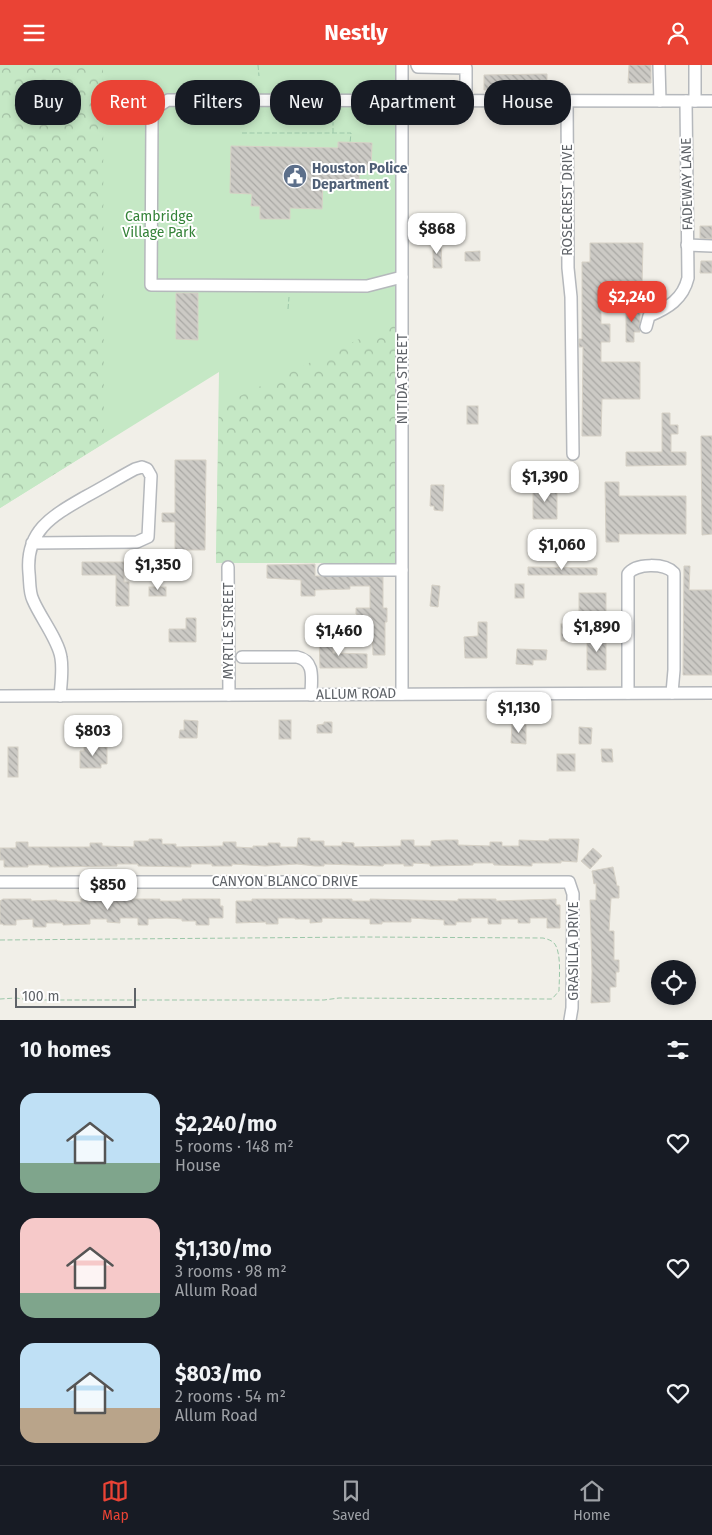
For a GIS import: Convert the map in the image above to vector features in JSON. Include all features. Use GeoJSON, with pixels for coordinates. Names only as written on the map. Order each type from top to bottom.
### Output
{"type":"FeatureCollection","features":[{"type":"Feature","properties":{"kind":"street","name":"NITIDA STREET"},"geometry":{"type":"LineString","coordinates":[[402,65],[402,80]]}},
{"type":"Feature","properties":{"kind":"street"},"geometry":{"type":"LineString","coordinates":[[418,65],[418,67],[466,68],[466,80]]}},
{"type":"Feature","properties":{"kind":"street"},"geometry":{"type":"LineString","coordinates":[[659,65],[660,101]]}},
{"type":"Feature","properties":{"kind":"street","name":"FADEWAY LANE"},"geometry":{"type":"LineString","coordinates":[[646,327],[649,316],[669,307],[680,296],[686,283],[690,101],[695,65]]}},
{"type":"Feature","properties":{"kind":"street"},"geometry":{"type":"LineString","coordinates":[[351,101],[168,100],[156,108],[152,119],[151,285],[367,287],[402,277]]}},
{"type":"Feature","properties":{"kind":"street"},"geometry":{"type":"LineString","coordinates":[[571,101],[712,101]]}},
{"type":"Feature","properties":{"kind":"street","name":"NITIDA STREET"},"geometry":{"type":"LineString","coordinates":[[402,125],[402,694]]}},
{"type":"Feature","properties":{"kind":"street","name":"ROSECREST DRIVE"},"geometry":{"type":"LineString","coordinates":[[567,125],[568,268],[572,297],[573,453]]}},
{"type":"Feature","properties":{"kind":"street"},"geometry":{"type":"LineString","coordinates":[[687,245],[712,246]]}},
{"type":"Feature","properties":{"kind":"street"},"geometry":{"type":"LineString","coordinates":[[32,543],[137,542],[148,537],[152,476],[147,469],[142,467],[135,469],[50,518],[32,543],[28,561],[31,596],[61,658],[60,696]]}},
{"type":"Feature","properties":{"kind":"street","name":"MYRTLE STREET"},"geometry":{"type":"LineString","coordinates":[[228,567],[229,695]]}},
{"type":"Feature","properties":{"kind":"street"},"geometry":{"type":"LineString","coordinates":[[628,693],[628,574],[631,569],[637,567],[665,567],[674,573],[674,670],[672,693]]}},
{"type":"Feature","properties":{"kind":"street"},"geometry":{"type":"LineString","coordinates":[[324,570],[402,571]]}},
{"type":"Feature","properties":{"kind":"street"},"geometry":{"type":"LineString","coordinates":[[242,657],[304,658],[310,666],[311,695]]}},
{"type":"Feature","properties":{"kind":"street","name":"ALLUM ROAD"},"geometry":{"type":"LineString","coordinates":[[0,696],[712,693]]}},
{"type":"Feature","properties":{"kind":"street","name":"CANYON BLANCO DRIVE"},"geometry":{"type":"LineString","coordinates":[[0,882],[569,882]]}},
{"type":"Feature","properties":{"kind":"street","name":"GRASILLA DRIVE"},"geometry":{"type":"LineString","coordinates":[[569,882],[573,894],[572,1008],[570,1020]]}},
{"type":"Feature","properties":{"kind":"path"},"geometry":{"type":"LineString","coordinates":[[258,65],[259,76]]}},
{"type":"Feature","properties":{"kind":"path"},"geometry":{"type":"LineString","coordinates":[[333,125],[333,133]]}},
{"type":"Feature","properties":{"kind":"path"},"geometry":{"type":"LineString","coordinates":[[242,133],[351,133],[350,143]]}},
{"type":"Feature","properties":{"kind":"path"},"geometry":{"type":"LineString","coordinates":[[288,309],[289,286]]}},
{"type":"Feature","properties":{"kind":"path"},"geometry":{"type":"LineString","coordinates":[[0,940],[364,937],[543,938],[553,941],[556,945],[559,964],[558,991],[552,999],[0,999]]}},
{"type":"Feature","properties":{"kind":"green space","name":"Cambridge Village Park"},"geometry":{"type":"Polygon","coordinates":[[[0,65],[395,65],[395,80],[351,80],[351,125],[395,125],[395,563],[216,563],[219,372],[0,508],[0,65]]]}},
{"type":"Feature","properties":{"kind":"green space"},"geometry":{"type":"Polygon","coordinates":[[[0,65],[103,65],[103,80],[91,80],[91,125],[103,125],[104,443],[0,508],[0,65]]]}},
{"type":"Feature","properties":{"kind":"green space"},"geometry":{"type":"Polygon","coordinates":[[[395,322],[395,563],[216,563],[219,406],[395,322]]]}},
{"type":"Feature","properties":{"kind":"building"},"geometry":{"type":"Polygon","coordinates":[[[629,65],[651,65],[651,83],[628,83],[629,65]]]}},
{"type":"Feature","properties":{"kind":"building"},"geometry":{"type":"Polygon","coordinates":[[[547,74],[547,80],[484,80],[484,75],[547,74]]]}},
{"type":"Feature","properties":{"kind":"building","name":"Houston Police Department"},"geometry":{"type":"Polygon","coordinates":[[[338,142],[372,143],[371,170],[359,170],[359,182],[323,182],[322,209],[290,208],[290,219],[260,219],[260,206],[251,206],[252,194],[230,193],[231,146],[338,148],[338,142]]]}},
{"type":"Feature","properties":{"kind":"building"},"geometry":{"type":"Polygon","coordinates":[[[700,226],[712,226],[712,239],[700,238],[700,226]]]}},
{"type":"Feature","properties":{"kind":"building"},"geometry":{"type":"Polygon","coordinates":[[[433,242],[441,242],[442,268],[433,268],[433,242]]]}},
{"type":"Feature","properties":{"kind":"building"},"geometry":{"type":"Polygon","coordinates":[[[590,243],[643,243],[642,287],[619,287],[619,302],[601,302],[601,324],[610,324],[610,342],[601,342],[601,362],[640,362],[640,399],[602,399],[601,436],[582,436],[583,347],[579,347],[579,339],[582,339],[582,262],[590,262],[590,243]]]}},
{"type":"Feature","properties":{"kind":"building"},"geometry":{"type":"Polygon","coordinates":[[[480,251],[480,261],[465,261],[465,252],[480,251]]]}},
{"type":"Feature","properties":{"kind":"building"},"geometry":{"type":"Polygon","coordinates":[[[701,261],[712,261],[712,273],[700,273],[701,261]]]}},
{"type":"Feature","properties":{"kind":"building"},"geometry":{"type":"Polygon","coordinates":[[[176,293],[198,293],[198,340],[176,339],[176,293]]]}},
{"type":"Feature","properties":{"kind":"building"},"geometry":{"type":"Polygon","coordinates":[[[626,307],[640,307],[640,332],[634,332],[634,342],[626,342],[626,307]]]}},
{"type":"Feature","properties":{"kind":"building"},"geometry":{"type":"Polygon","coordinates":[[[467,406],[478,406],[478,424],[467,424],[467,406]]]}},
{"type":"Feature","properties":{"kind":"building"},"geometry":{"type":"Polygon","coordinates":[[[662,413],[670,413],[670,425],[678,425],[678,434],[671,434],[671,452],[686,452],[686,465],[626,466],[626,452],[662,452],[662,413]]]}},
{"type":"Feature","properties":{"kind":"building"},"geometry":{"type":"Polygon","coordinates":[[[701,436],[712,436],[712,534],[702,535],[701,436]]]}},
{"type":"Feature","properties":{"kind":"building"},"geometry":{"type":"Polygon","coordinates":[[[175,460],[206,460],[205,550],[175,550],[175,522],[162,522],[162,513],[175,513],[175,460]]]}},
{"type":"Feature","properties":{"kind":"building"},"geometry":{"type":"Polygon","coordinates":[[[605,482],[619,482],[619,496],[686,496],[686,534],[619,534],[619,542],[606,542],[605,482]]]}},
{"type":"Feature","properties":{"kind":"building"},"geometry":{"type":"Polygon","coordinates":[[[431,485],[444,485],[443,511],[434,510],[434,506],[430,506],[431,485]]]}},
{"type":"Feature","properties":{"kind":"building"},"geometry":{"type":"Polygon","coordinates":[[[557,487],[557,519],[533,519],[533,488],[557,487]]]}},
{"type":"Feature","properties":{"kind":"building"},"geometry":{"type":"Polygon","coordinates":[[[82,562],[124,562],[124,582],[129,582],[129,606],[116,606],[116,575],[82,575],[82,562]]]}},
{"type":"Feature","properties":{"kind":"building"},"geometry":{"type":"Polygon","coordinates":[[[315,564],[315,576],[383,577],[383,608],[387,608],[385,655],[373,655],[372,622],[357,622],[356,608],[370,608],[370,586],[350,586],[350,589],[315,590],[315,596],[301,596],[301,580],[267,578],[267,565],[315,564]]]}},
{"type":"Feature","properties":{"kind":"building"},"geometry":{"type":"Polygon","coordinates":[[[684,566],[690,566],[689,590],[712,590],[712,675],[683,675],[684,566]]]}},
{"type":"Feature","properties":{"kind":"building"},"geometry":{"type":"Polygon","coordinates":[[[528,567],[597,568],[597,575],[528,575],[528,567]]]}},
{"type":"Feature","properties":{"kind":"building"},"geometry":{"type":"Polygon","coordinates":[[[515,584],[524,584],[524,598],[515,598],[515,584]]]}},
{"type":"Feature","properties":{"kind":"building"},"geometry":{"type":"Polygon","coordinates":[[[432,585],[440,586],[438,607],[430,606],[432,585]]]}},
{"type":"Feature","properties":{"kind":"building"},"geometry":{"type":"Polygon","coordinates":[[[149,587],[166,587],[166,596],[149,596],[149,587]]]}},
{"type":"Feature","properties":{"kind":"building"},"geometry":{"type":"Polygon","coordinates":[[[579,593],[606,593],[606,613],[579,613],[579,593]]]}},
{"type":"Feature","properties":{"kind":"building"},"geometry":{"type":"Polygon","coordinates":[[[186,618],[196,618],[196,642],[169,642],[169,629],[186,629],[186,618]]]}},
{"type":"Feature","properties":{"kind":"building"},"geometry":{"type":"Polygon","coordinates":[[[478,622],[487,622],[487,658],[465,658],[464,637],[478,636],[478,622]]]}},
{"type":"Feature","properties":{"kind":"building"},"geometry":{"type":"Polygon","coordinates":[[[561,624],[574,624],[574,641],[561,641],[561,624]]]}},
{"type":"Feature","properties":{"kind":"building"},"geometry":{"type":"Polygon","coordinates":[[[606,635],[606,670],[587,670],[587,636],[606,635]]]}},
{"type":"Feature","properties":{"kind":"building"},"geometry":{"type":"Polygon","coordinates":[[[319,636],[333,636],[333,653],[367,654],[367,668],[320,668],[319,636]]]}},
{"type":"Feature","properties":{"kind":"building"},"geometry":{"type":"Polygon","coordinates":[[[517,649],[547,650],[546,660],[533,660],[533,665],[516,664],[517,649]]]}},
{"type":"Feature","properties":{"kind":"building"},"geometry":{"type":"Polygon","coordinates":[[[184,720],[198,721],[197,738],[179,738],[180,730],[184,730],[184,720]]]}},
{"type":"Feature","properties":{"kind":"building"},"geometry":{"type":"Polygon","coordinates":[[[279,720],[291,720],[291,739],[279,739],[279,720]]]}},
{"type":"Feature","properties":{"kind":"building"},"geometry":{"type":"Polygon","coordinates":[[[324,722],[332,722],[332,733],[317,733],[317,725],[324,724],[324,722]]]}},
{"type":"Feature","properties":{"kind":"building"},"geometry":{"type":"Polygon","coordinates":[[[512,724],[526,725],[526,744],[511,743],[512,724]]]}},
{"type":"Feature","properties":{"kind":"building"},"geometry":{"type":"Polygon","coordinates":[[[579,727],[592,728],[591,744],[579,744],[579,727]]]}},
{"type":"Feature","properties":{"kind":"building"},"geometry":{"type":"Polygon","coordinates":[[[84,744],[92,744],[92,747],[107,747],[107,764],[101,764],[101,768],[80,768],[80,751],[84,751],[84,744]]]}},
{"type":"Feature","properties":{"kind":"building"},"geometry":{"type":"Polygon","coordinates":[[[8,747],[18,747],[18,777],[8,777],[8,747]]]}},
{"type":"Feature","properties":{"kind":"building"},"geometry":{"type":"Polygon","coordinates":[[[601,749],[612,749],[613,762],[602,762],[601,749]]]}},
{"type":"Feature","properties":{"kind":"building"},"geometry":{"type":"Polygon","coordinates":[[[557,754],[575,754],[575,771],[557,771],[557,754]]]}},
{"type":"Feature","properties":{"kind":"building"},"geometry":{"type":"Polygon","coordinates":[[[298,838],[310,838],[310,841],[324,841],[324,846],[342,846],[342,842],[354,843],[354,847],[401,846],[401,840],[414,840],[414,846],[431,846],[431,841],[458,840],[458,845],[490,846],[490,842],[502,842],[502,846],[519,846],[519,840],[579,839],[577,862],[532,863],[532,866],[473,863],[473,865],[430,866],[430,864],[413,863],[413,866],[404,866],[404,864],[384,864],[383,866],[324,864],[324,866],[315,866],[297,864],[265,866],[232,864],[232,866],[212,866],[212,864],[191,864],[191,867],[117,864],[117,866],[49,867],[49,865],[28,865],[28,867],[4,867],[4,860],[0,860],[0,848],[16,848],[16,842],[28,842],[28,847],[90,847],[90,843],[102,843],[102,846],[134,847],[134,841],[162,839],[162,844],[176,844],[176,847],[223,846],[223,842],[236,842],[236,847],[253,848],[253,846],[268,846],[268,843],[280,843],[280,847],[297,847],[298,838]]]}},
{"type":"Feature","properties":{"kind":"building"},"geometry":{"type":"Polygon","coordinates":[[[593,848],[602,856],[590,869],[581,861],[593,848]]]}},
{"type":"Feature","properties":{"kind":"building"},"geometry":{"type":"Polygon","coordinates":[[[613,867],[617,886],[619,886],[619,898],[611,898],[609,931],[614,931],[614,960],[619,960],[619,972],[616,972],[616,987],[610,987],[610,1002],[591,1003],[590,900],[596,900],[596,883],[594,884],[592,871],[613,867]]]}},
{"type":"Feature","properties":{"kind":"building"},"geometry":{"type":"Polygon","coordinates":[[[3,899],[81,902],[81,899],[160,899],[160,901],[182,901],[182,899],[220,899],[220,906],[223,906],[223,918],[209,918],[209,925],[196,925],[196,921],[167,918],[148,919],[148,925],[138,925],[138,918],[120,918],[120,923],[107,922],[107,919],[90,919],[90,924],[63,925],[63,923],[46,923],[46,927],[33,927],[33,919],[16,920],[16,925],[3,925],[0,924],[0,901],[3,899]]]}},
{"type":"Feature","properties":{"kind":"building"},"geometry":{"type":"Polygon","coordinates":[[[252,899],[458,901],[458,899],[496,899],[496,901],[556,899],[556,905],[560,905],[560,928],[547,928],[547,918],[530,918],[530,923],[518,923],[518,919],[501,919],[501,924],[488,924],[488,918],[471,918],[471,922],[456,922],[456,925],[444,925],[444,920],[411,918],[411,922],[382,922],[382,924],[370,924],[370,919],[322,918],[322,922],[310,923],[310,919],[278,918],[278,924],[266,924],[266,922],[236,923],[236,901],[252,901],[252,899]]]}},
{"type":"Feature","properties":{"kind":"place","name":"Houston Police Department"},"geometry":{"type":"Point","coordinates":[295,176]}}]}
